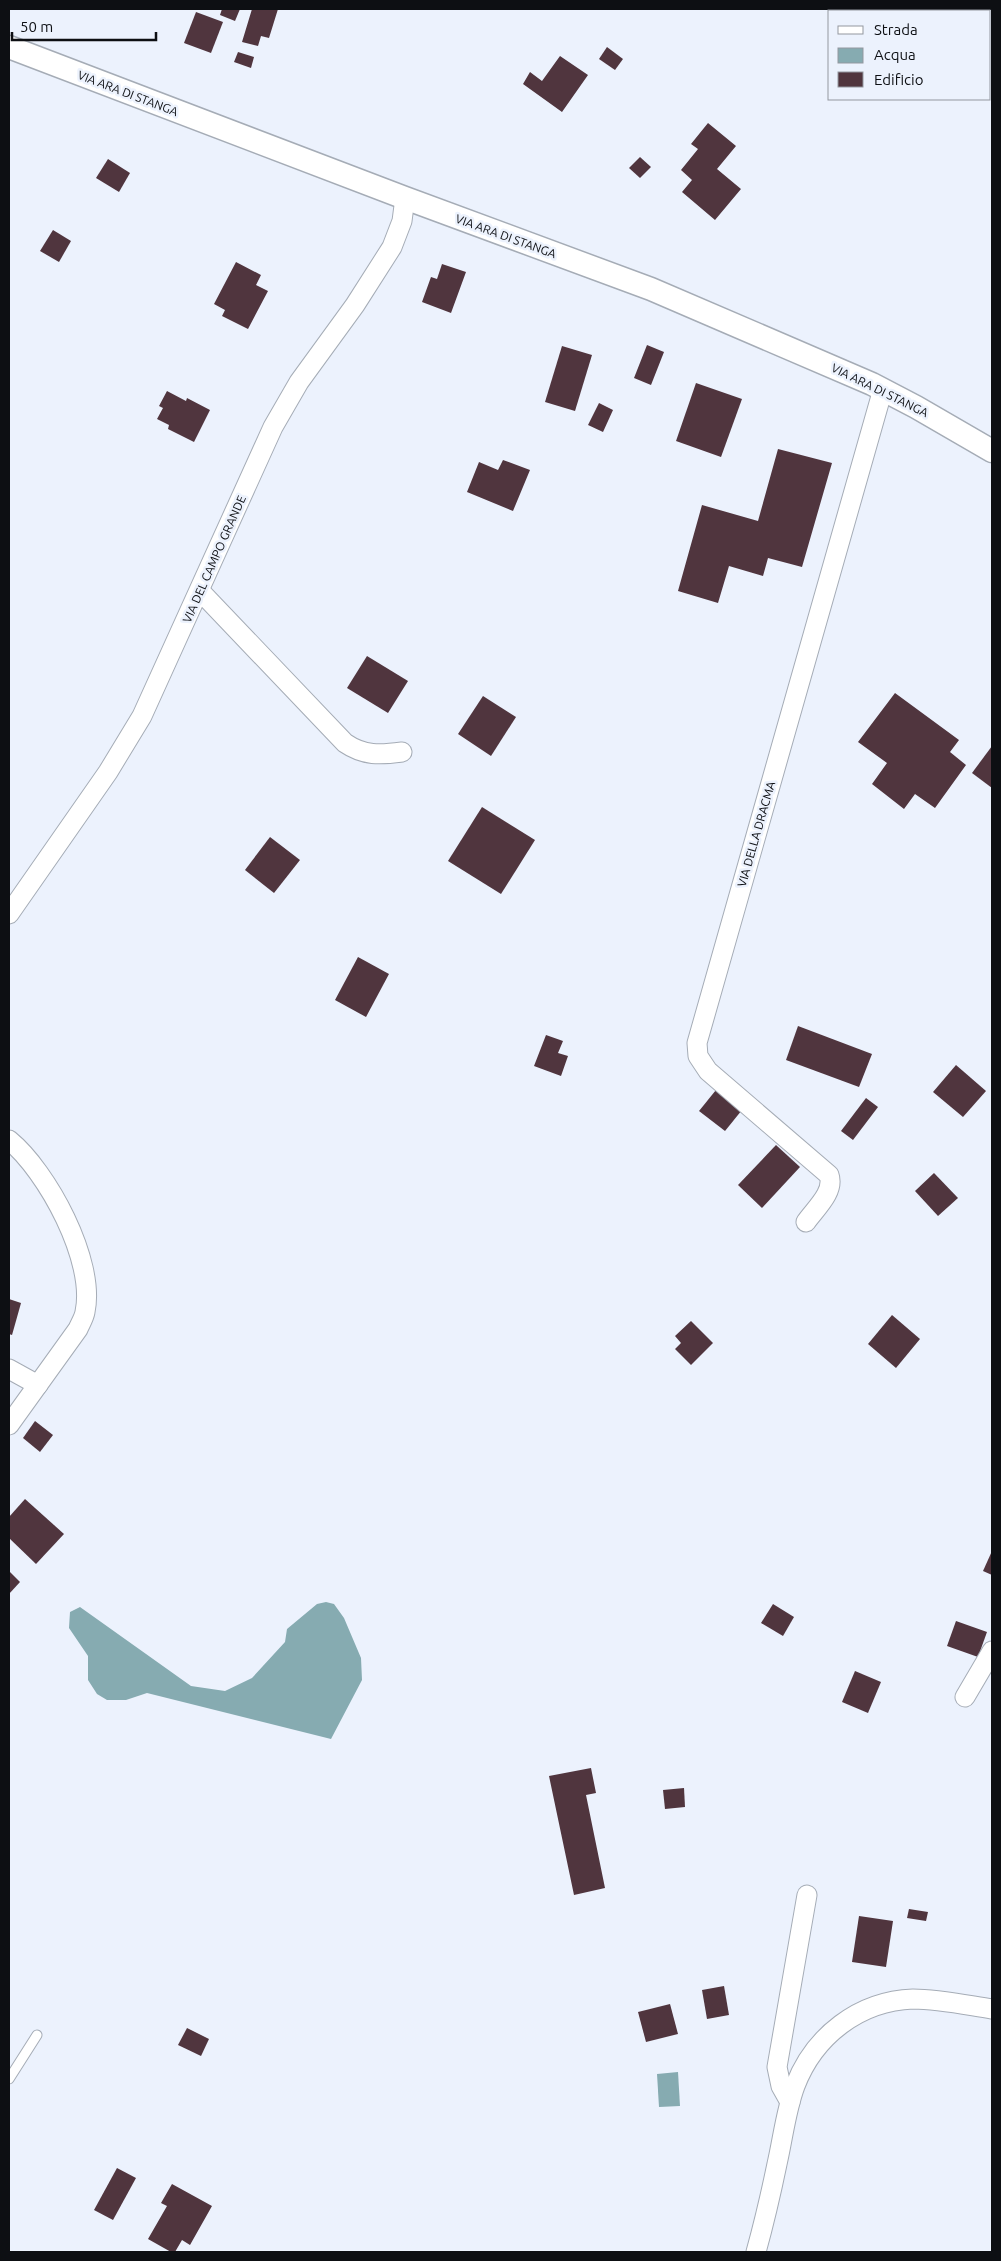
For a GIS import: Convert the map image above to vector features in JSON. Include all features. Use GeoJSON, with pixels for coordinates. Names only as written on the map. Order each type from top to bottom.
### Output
{"type":"FeatureCollection","features":[{"type":"Feature","properties":{"kind":"street","name":"VIA ARA DI STANGA"},"geometry":{"type":"LineString","coordinates":[[9,47],[405,198],[651,289],[883,390],[992,451]]}},
{"type":"Feature","properties":{"kind":"street","name":"VIA DEL CAMPO GRANDE"},"geometry":{"type":"LineString","coordinates":[[9,914],[125,746],[142,716],[262,452],[288,401],[306,372],[363,292],[392,247],[402,221],[405,198]]}},
{"type":"Feature","properties":{"kind":"street","name":"VIA DELLA DRACMA"},"geometry":{"type":"LineString","coordinates":[[806,1222],[828,1191],[831,1180],[829,1175],[708,1071],[698,1056],[697,1043],[883,390]]}},
{"type":"Feature","properties":{"kind":"street"},"geometry":{"type":"LineString","coordinates":[[200,591],[345,743],[360,752],[372,755],[402,752]]}},
{"type":"Feature","properties":{"kind":"street"},"geometry":{"type":"LineString","coordinates":[[9,1140],[35,1167],[63,1214],[76,1245],[85,1283],[85,1312],[81,1323],[9,1425]]}},
{"type":"Feature","properties":{"kind":"street"},"geometry":{"type":"LineString","coordinates":[[9,1370],[38,1385]]}},
{"type":"Feature","properties":{"kind":"street"},"geometry":{"type":"LineString","coordinates":[[965,1697],[992,1651]]}},
{"type":"Feature","properties":{"kind":"street"},"geometry":{"type":"LineString","coordinates":[[790,2102],[781,2086],[777,2067],[807,1895]]}},
{"type":"Feature","properties":{"kind":"street"},"geometry":{"type":"LineString","coordinates":[[756,2252],[790,2102],[799,2076],[818,2046],[843,2023],[864,2010],[881,2004],[913,1999],[992,2009]]}},
{"type":"Feature","properties":{"kind":"lane"},"geometry":{"type":"LineString","coordinates":[[9,2079],[37,2035]]}},
{"type":"Feature","properties":{"kind":"water"},"geometry":{"type":"Polygon","coordinates":[[[326,1602],[334,1604],[344,1618],[361,1658],[362,1680],[331,1739],[147,1693],[126,1700],[107,1700],[97,1694],[88,1680],[88,1656],[69,1628],[70,1612],[80,1607],[191,1686],[225,1691],[252,1678],[285,1642],[287,1629],[317,1604],[326,1602]]]}},
{"type":"Feature","properties":{"kind":"water"},"geometry":{"type":"Polygon","coordinates":[[[678,2072],[680,2106],[659,2107],[657,2074],[678,2072]]]}},
{"type":"Feature","properties":{"kind":"building"},"geometry":{"type":"Polygon","coordinates":[[[222,9],[240,9],[235,21],[220,15],[222,9]]]}},
{"type":"Feature","properties":{"kind":"building"},"geometry":{"type":"Polygon","coordinates":[[[252,9],[278,9],[269,38],[261,36],[258,46],[242,42],[252,9]]]}},
{"type":"Feature","properties":{"kind":"building"},"geometry":{"type":"Polygon","coordinates":[[[196,12],[223,22],[211,53],[184,43],[196,12]]]}},
{"type":"Feature","properties":{"kind":"building"},"geometry":{"type":"Polygon","coordinates":[[[607,47],[623,59],[615,70],[599,59],[607,47]]]}},
{"type":"Feature","properties":{"kind":"building"},"geometry":{"type":"Polygon","coordinates":[[[238,52],[254,57],[251,68],[234,62],[238,52]]]}},
{"type":"Feature","properties":{"kind":"building"},"geometry":{"type":"Polygon","coordinates":[[[560,56],[588,75],[562,112],[523,84],[530,72],[542,81],[560,56]]]}},
{"type":"Feature","properties":{"kind":"building"},"geometry":{"type":"Polygon","coordinates":[[[708,123],[736,146],[717,169],[741,189],[715,220],[682,192],[692,180],[681,170],[698,149],[691,144],[708,123]]]}},
{"type":"Feature","properties":{"kind":"building"},"geometry":{"type":"Polygon","coordinates":[[[640,157],[651,167],[640,178],[629,168],[640,157]]]}},
{"type":"Feature","properties":{"kind":"building"},"geometry":{"type":"Polygon","coordinates":[[[108,159],[130,173],[119,192],[96,178],[108,159]]]}},
{"type":"Feature","properties":{"kind":"building"},"geometry":{"type":"Polygon","coordinates":[[[53,230],[71,241],[59,262],[40,251],[53,230]]]}},
{"type":"Feature","properties":{"kind":"building"},"geometry":{"type":"Polygon","coordinates":[[[236,262],[261,275],[256,285],[268,291],[248,329],[222,316],[225,310],[214,304],[236,262]]]}},
{"type":"Feature","properties":{"kind":"building"},"geometry":{"type":"Polygon","coordinates":[[[442,264],[466,272],[451,313],[422,302],[431,277],[437,279],[442,264]]]}},
{"type":"Feature","properties":{"kind":"building"},"geometry":{"type":"Polygon","coordinates":[[[647,345],[664,352],[651,385],[634,378],[647,345]]]}},
{"type":"Feature","properties":{"kind":"building"},"geometry":{"type":"Polygon","coordinates":[[[562,346],[592,355],[575,411],[545,402],[562,346]]]}},
{"type":"Feature","properties":{"kind":"building"},"geometry":{"type":"Polygon","coordinates":[[[696,383],[742,399],[721,457],[676,441],[696,383]]]}},
{"type":"Feature","properties":{"kind":"building"},"geometry":{"type":"Polygon","coordinates":[[[167,391],[186,401],[187,398],[210,410],[194,442],[168,429],[169,425],[157,419],[163,408],[159,406],[167,391]]]}},
{"type":"Feature","properties":{"kind":"building"},"geometry":{"type":"Polygon","coordinates":[[[599,403],[613,410],[603,432],[588,425],[599,403]]]}},
{"type":"Feature","properties":{"kind":"building"},"geometry":{"type":"Polygon","coordinates":[[[778,449],[832,463],[802,567],[768,558],[763,576],[729,566],[718,603],[678,591],[702,505],[758,521],[778,449]]]}},
{"type":"Feature","properties":{"kind":"building"},"geometry":{"type":"Polygon","coordinates":[[[503,460],[530,470],[513,511],[467,492],[479,462],[498,470],[503,460]]]}},
{"type":"Feature","properties":{"kind":"building"},"geometry":{"type":"Polygon","coordinates":[[[367,656],[408,681],[388,713],[347,688],[367,656]]]}},
{"type":"Feature","properties":{"kind":"building"},"geometry":{"type":"Polygon","coordinates":[[[895,693],[959,740],[950,752],[966,765],[935,808],[915,794],[904,809],[872,784],[887,763],[858,742],[895,693]]]}},
{"type":"Feature","properties":{"kind":"building"},"geometry":{"type":"Polygon","coordinates":[[[483,696],[516,717],[491,756],[458,734],[483,696]]]}},
{"type":"Feature","properties":{"kind":"building"},"geometry":{"type":"Polygon","coordinates":[[[992,746],[992,788],[972,773],[992,746]]]}},
{"type":"Feature","properties":{"kind":"building"},"geometry":{"type":"Polygon","coordinates":[[[482,807],[535,840],[501,894],[448,861],[482,807]]]}},
{"type":"Feature","properties":{"kind":"building"},"geometry":{"type":"Polygon","coordinates":[[[270,837],[300,860],[274,893],[245,870],[270,837]]]}},
{"type":"Feature","properties":{"kind":"building"},"geometry":{"type":"Polygon","coordinates":[[[358,957],[389,974],[366,1017],[335,1000],[358,957]]]}},
{"type":"Feature","properties":{"kind":"building"},"geometry":{"type":"Polygon","coordinates":[[[798,1026],[872,1054],[859,1087],[786,1060],[798,1026]]]}},
{"type":"Feature","properties":{"kind":"building"},"geometry":{"type":"Polygon","coordinates":[[[546,1035],[563,1041],[558,1053],[568,1056],[561,1076],[534,1066],[546,1035]]]}},
{"type":"Feature","properties":{"kind":"building"},"geometry":{"type":"Polygon","coordinates":[[[956,1065],[986,1091],[963,1117],[933,1092],[956,1065]]]}},
{"type":"Feature","properties":{"kind":"building"},"geometry":{"type":"Polygon","coordinates":[[[716,1090],[742,1110],[725,1131],[699,1111],[716,1090]]]}},
{"type":"Feature","properties":{"kind":"building"},"geometry":{"type":"Polygon","coordinates":[[[866,1098],[878,1107],[853,1140],[841,1131],[866,1098]]]}},
{"type":"Feature","properties":{"kind":"building"},"geometry":{"type":"Polygon","coordinates":[[[776,1145],[800,1167],[762,1208],[738,1185],[776,1145]]]}},
{"type":"Feature","properties":{"kind":"building"},"geometry":{"type":"Polygon","coordinates":[[[934,1173],[958,1198],[938,1216],[915,1191],[934,1173]]]}},
{"type":"Feature","properties":{"kind":"building"},"geometry":{"type":"Polygon","coordinates":[[[9,1299],[21,1303],[12,1335],[9,1334],[9,1299]]]}},
{"type":"Feature","properties":{"kind":"building"},"geometry":{"type":"Polygon","coordinates":[[[892,1315],[920,1339],[896,1368],[868,1344],[892,1315]]]}},
{"type":"Feature","properties":{"kind":"building"},"geometry":{"type":"Polygon","coordinates":[[[691,1321],[713,1343],[691,1365],[675,1349],[681,1343],[675,1336],[691,1321]]]}},
{"type":"Feature","properties":{"kind":"building"},"geometry":{"type":"Polygon","coordinates":[[[35,1421],[53,1435],[40,1452],[23,1438],[35,1421]]]}},
{"type":"Feature","properties":{"kind":"building"},"geometry":{"type":"Polygon","coordinates":[[[25,1499],[64,1534],[36,1564],[9,1538],[9,1517],[25,1499]]]}},
{"type":"Feature","properties":{"kind":"building"},"geometry":{"type":"Polygon","coordinates":[[[992,1551],[992,1575],[983,1571],[992,1551]]]}},
{"type":"Feature","properties":{"kind":"building"},"geometry":{"type":"Polygon","coordinates":[[[9,1571],[20,1582],[9,1594],[9,1571]]]}},
{"type":"Feature","properties":{"kind":"building"},"geometry":{"type":"Polygon","coordinates":[[[773,1604],[794,1617],[783,1636],[761,1623],[773,1604]]]}},
{"type":"Feature","properties":{"kind":"building"},"geometry":{"type":"Polygon","coordinates":[[[956,1621],[987,1632],[978,1657],[947,1646],[956,1621]]]}},
{"type":"Feature","properties":{"kind":"building"},"geometry":{"type":"Polygon","coordinates":[[[855,1671],[881,1682],[868,1713],[842,1702],[855,1671]]]}},
{"type":"Feature","properties":{"kind":"building"},"geometry":{"type":"Polygon","coordinates":[[[591,1768],[596,1793],[586,1795],[605,1888],[574,1895],[549,1776],[591,1768]]]}},
{"type":"Feature","properties":{"kind":"building"},"geometry":{"type":"Polygon","coordinates":[[[684,1788],[685,1807],[665,1809],[663,1790],[684,1788]]]}},
{"type":"Feature","properties":{"kind":"building"},"geometry":{"type":"Polygon","coordinates":[[[909,1909],[928,1912],[926,1921],[907,1918],[909,1909]]]}},
{"type":"Feature","properties":{"kind":"building"},"geometry":{"type":"Polygon","coordinates":[[[859,1916],[893,1921],[886,1967],[852,1962],[859,1916]]]}},
{"type":"Feature","properties":{"kind":"building"},"geometry":{"type":"Polygon","coordinates":[[[724,1986],[729,2015],[707,2019],[702,1990],[724,1986]]]}},
{"type":"Feature","properties":{"kind":"building"},"geometry":{"type":"Polygon","coordinates":[[[670,2004],[678,2034],[646,2042],[638,2012],[670,2004]]]}},
{"type":"Feature","properties":{"kind":"building"},"geometry":{"type":"Polygon","coordinates":[[[187,2028],[209,2039],[201,2056],[178,2045],[187,2028]]]}},
{"type":"Feature","properties":{"kind":"building"},"geometry":{"type":"Polygon","coordinates":[[[117,2168],[136,2178],[113,2220],[94,2210],[117,2168]]]}},
{"type":"Feature","properties":{"kind":"building"},"geometry":{"type":"Polygon","coordinates":[[[172,2184],[212,2206],[190,2245],[182,2240],[175,2252],[171,2252],[148,2239],[167,2206],[161,2203],[172,2184]]]}}]}
